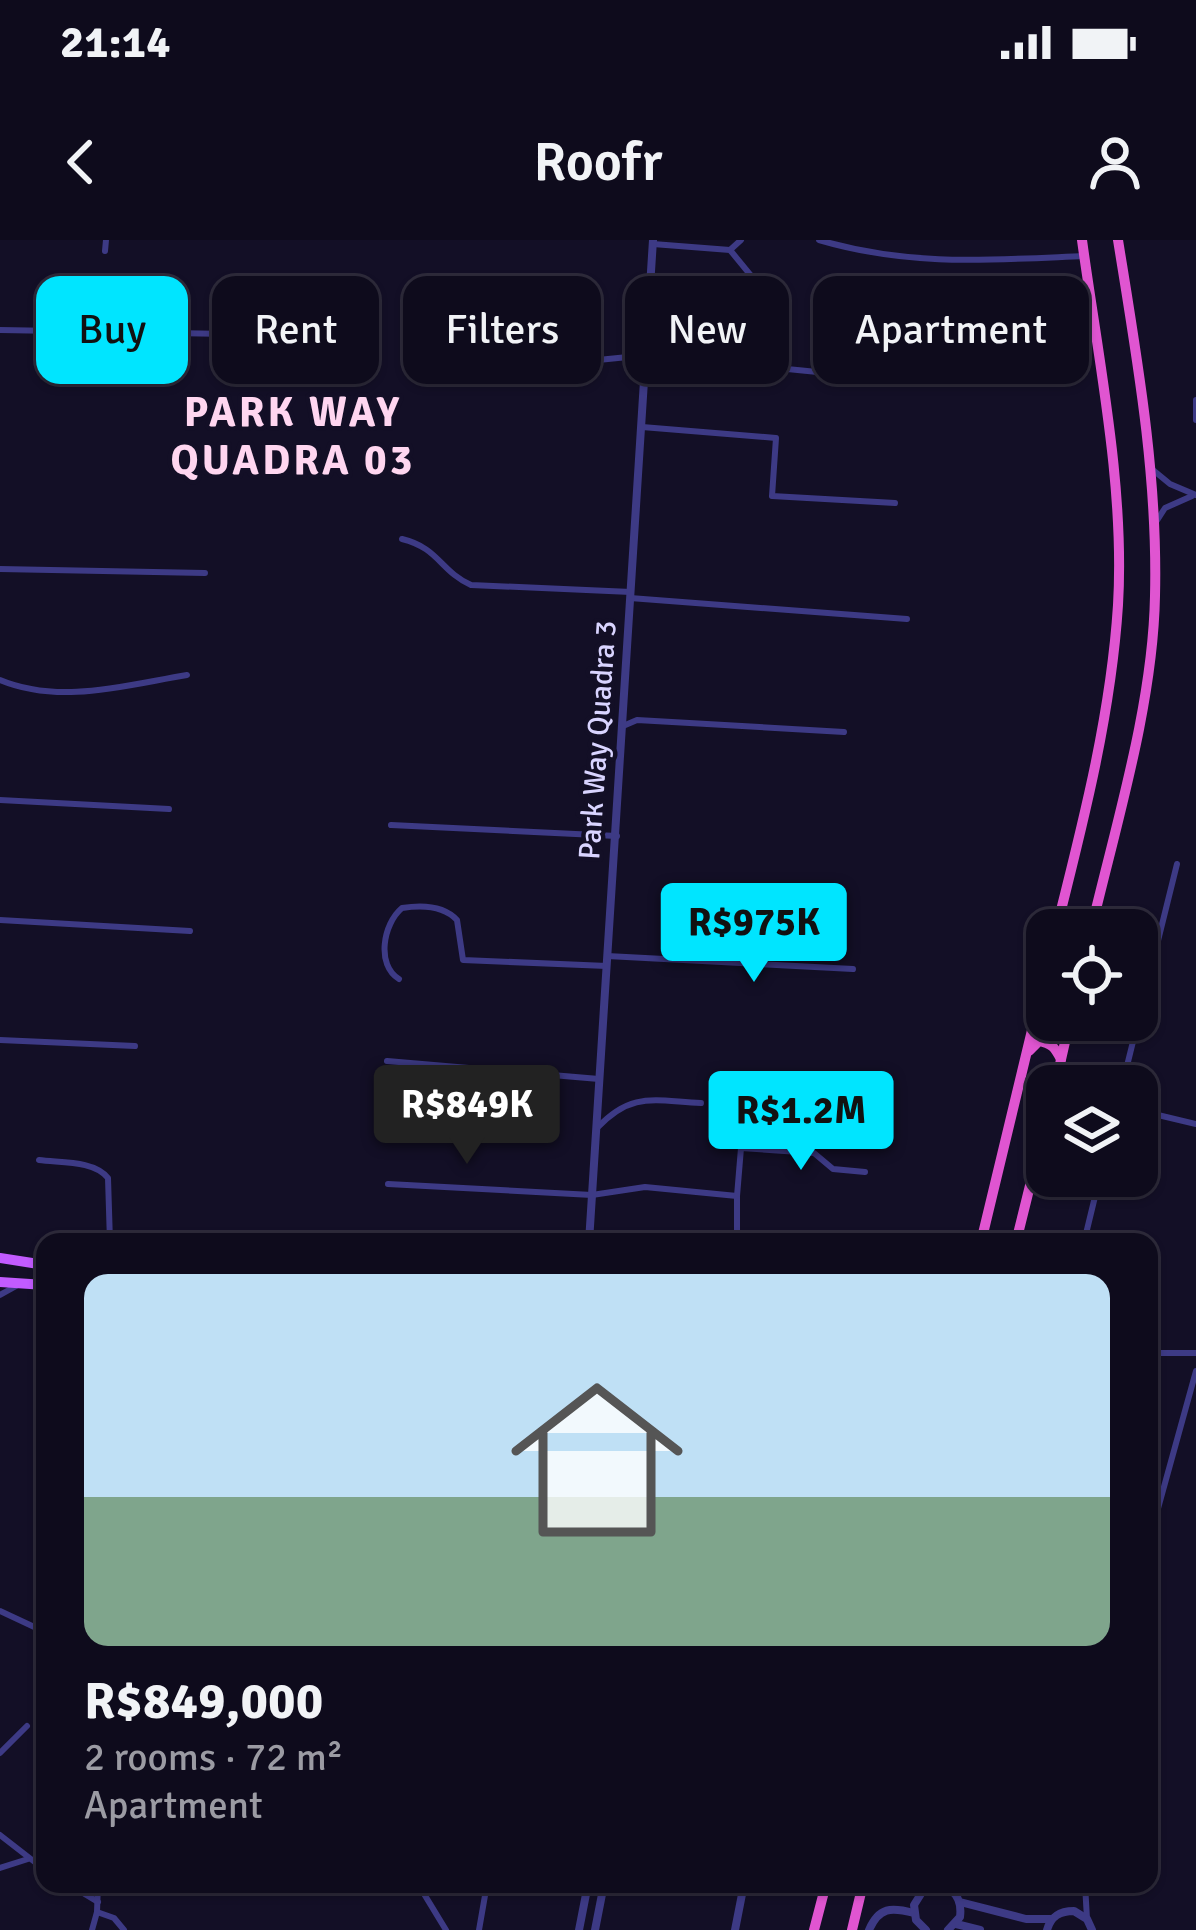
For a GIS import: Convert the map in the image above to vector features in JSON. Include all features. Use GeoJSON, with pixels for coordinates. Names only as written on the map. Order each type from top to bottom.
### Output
{"type":"FeatureCollection","features":[{"type":"Feature","properties":{"kind":"highway"},"geometry":{"type":"LineString","coordinates":[[1061,909],[1106,709],[1118,603],[1115,476],[1082,240]]}},
{"type":"Feature","properties":{"kind":"highway"},"geometry":{"type":"LineString","coordinates":[[1096,909],[1143,706],[1155,601],[1150,469],[1118,240]]}},
{"type":"Feature","properties":{"kind":"highway"},"geometry":{"type":"LineString","coordinates":[[983,1233],[1029,1041]]}},
{"type":"Feature","properties":{"kind":"highway"},"geometry":{"type":"LineString","coordinates":[[1026,1055],[1040,1041],[1054,1046],[1061,1059]]}},
{"type":"Feature","properties":{"kind":"highway"},"geometry":{"type":"LineString","coordinates":[[1059,1065],[1065,1041]]}},
{"type":"Feature","properties":{"kind":"highway"},"geometry":{"type":"LineString","coordinates":[[1018,1233],[1027,1197]]}},
{"type":"Feature","properties":{"kind":"highway"},"geometry":{"type":"LineString","coordinates":[[814,1930],[824,1893]]}},
{"type":"Feature","properties":{"kind":"highway"},"geometry":{"type":"LineString","coordinates":[[852,1930],[861,1893]]}},
{"type":"Feature","properties":{"kind":"main road"},"geometry":{"type":"LineString","coordinates":[[0,1258],[36,1264]]}},
{"type":"Feature","properties":{"kind":"main road"},"geometry":{"type":"LineString","coordinates":[[0,1282],[36,1285]]}},
{"type":"Feature","properties":{"kind":"street"},"geometry":{"type":"LineString","coordinates":[[105,251],[106,240]]}},
{"type":"Feature","properties":{"kind":"street"},"geometry":{"type":"LineString","coordinates":[[730,250],[741,240]]}},
{"type":"Feature","properties":{"kind":"street"},"geometry":{"type":"LineString","coordinates":[[819,240],[894,258],[940,261],[1084,256]]}},
{"type":"Feature","properties":{"kind":"street"},"geometry":{"type":"LineString","coordinates":[[653,242],[730,250],[751,276]]}},
{"type":"Feature","properties":{"kind":"street","name":"Park Way Quadra 3"},"geometry":{"type":"LineString","coordinates":[[651,276],[653,242]]}},
{"type":"Feature","properties":{"kind":"street"},"geometry":{"type":"LineString","coordinates":[[0,330],[212,334]]}},
{"type":"Feature","properties":{"kind":"street","name":"Park Way Quadra 3"},"geometry":{"type":"LineString","coordinates":[[590,1233],[646,384]]}},
{"type":"Feature","properties":{"kind":"street"},"geometry":{"type":"LineString","coordinates":[[1196,400],[1196,420]]}},
{"type":"Feature","properties":{"kind":"street"},"geometry":{"type":"LineString","coordinates":[[642,427],[776,438],[772,496],[895,503]]}},
{"type":"Feature","properties":{"kind":"street"},"geometry":{"type":"LineString","coordinates":[[1150,469],[1196,495],[1165,508],[1155,524]]}},
{"type":"Feature","properties":{"kind":"street"},"geometry":{"type":"LineString","coordinates":[[402,539],[426,547],[457,578],[471,585],[580,588],[907,619]]}},
{"type":"Feature","properties":{"kind":"street"},"geometry":{"type":"LineString","coordinates":[[0,569],[205,572]]}},
{"type":"Feature","properties":{"kind":"street"},"geometry":{"type":"LineString","coordinates":[[0,680],[27,689],[78,691],[187,675]]}},
{"type":"Feature","properties":{"kind":"street"},"geometry":{"type":"LineString","coordinates":[[624,711],[638,720]]}},
{"type":"Feature","properties":{"kind":"street"},"geometry":{"type":"LineString","coordinates":[[623,726],[638,720],[844,732]]}},
{"type":"Feature","properties":{"kind":"street"},"geometry":{"type":"LineString","coordinates":[[0,800],[169,808]]}},
{"type":"Feature","properties":{"kind":"street"},"geometry":{"type":"LineString","coordinates":[[391,825],[617,836]]}},
{"type":"Feature","properties":{"kind":"street"},"geometry":{"type":"LineString","coordinates":[[1126,1065],[1177,864]]}},
{"type":"Feature","properties":{"kind":"street"},"geometry":{"type":"LineString","coordinates":[[399,979],[387,971],[385,961],[389,923],[402,908],[413,906],[454,915],[463,960],[853,969]]}},
{"type":"Feature","properties":{"kind":"street"},"geometry":{"type":"LineString","coordinates":[[0,920],[190,932]]}},
{"type":"Feature","properties":{"kind":"street"},"geometry":{"type":"LineString","coordinates":[[0,1040],[135,1046]]}},
{"type":"Feature","properties":{"kind":"street"},"geometry":{"type":"LineString","coordinates":[[387,1061],[600,1079]]}},
{"type":"Feature","properties":{"kind":"street"},"geometry":{"type":"LineString","coordinates":[[597,1128],[616,1109],[634,1101],[701,1103]]}},
{"type":"Feature","properties":{"kind":"street"},"geometry":{"type":"LineString","coordinates":[[1158,1115],[1196,1124]]}},
{"type":"Feature","properties":{"kind":"street"},"geometry":{"type":"LineString","coordinates":[[737,1233],[741,1148],[814,1153],[833,1169],[865,1172]]}},
{"type":"Feature","properties":{"kind":"street"},"geometry":{"type":"LineString","coordinates":[[39,1160],[106,1172],[110,1233]]}},
{"type":"Feature","properties":{"kind":"street"},"geometry":{"type":"LineString","coordinates":[[388,1184],[592,1195],[645,1186],[737,1196]]}},
{"type":"Feature","properties":{"kind":"street"},"geometry":{"type":"LineString","coordinates":[[1086,1233],[1095,1197]]}},
{"type":"Feature","properties":{"kind":"street"},"geometry":{"type":"LineString","coordinates":[[0,1295],[21,1284]]}},
{"type":"Feature","properties":{"kind":"street"},"geometry":{"type":"LineString","coordinates":[[1158,1353],[1196,1353]]}},
{"type":"Feature","properties":{"kind":"street"},"geometry":{"type":"LineString","coordinates":[[1158,1508],[1196,1371]]}},
{"type":"Feature","properties":{"kind":"street"},"geometry":{"type":"LineString","coordinates":[[0,1611],[36,1628]]}},
{"type":"Feature","properties":{"kind":"street"},"geometry":{"type":"LineString","coordinates":[[0,1753],[27,1726]]}},
{"type":"Feature","properties":{"kind":"street"},"geometry":{"type":"LineString","coordinates":[[0,1835],[36,1864]]}},
{"type":"Feature","properties":{"kind":"street"},"geometry":{"type":"LineString","coordinates":[[0,1868],[28,1859]]}},
{"type":"Feature","properties":{"kind":"street"},"geometry":{"type":"LineString","coordinates":[[79,1893],[124,1930]]}},
{"type":"Feature","properties":{"kind":"street"},"geometry":{"type":"LineString","coordinates":[[92,1930],[98,1893]]}},
{"type":"Feature","properties":{"kind":"street"},"geometry":{"type":"LineString","coordinates":[[423,1893],[446,1930]]}},
{"type":"Feature","properties":{"kind":"street"},"geometry":{"type":"LineString","coordinates":[[479,1930],[485,1893]]}},
{"type":"Feature","properties":{"kind":"street"},"geometry":{"type":"LineString","coordinates":[[580,1930],[586,1893]]}},
{"type":"Feature","properties":{"kind":"street"},"geometry":{"type":"LineString","coordinates":[[595,1930],[602,1893]]}},
{"type":"Feature","properties":{"kind":"street"},"geometry":{"type":"LineString","coordinates":[[735,1930],[742,1893]]}},
{"type":"Feature","properties":{"kind":"street"},"geometry":{"type":"LineString","coordinates":[[920,1893],[914,1913],[922,1928]]}},
{"type":"Feature","properties":{"kind":"street"},"geometry":{"type":"LineString","coordinates":[[952,1927],[960,1917],[960,1902],[954,1893]]}},
{"type":"Feature","properties":{"kind":"street"},"geometry":{"type":"LineString","coordinates":[[1086,1893],[1092,1930]]}},
{"type":"Feature","properties":{"kind":"street"},"geometry":{"type":"LineString","coordinates":[[960,1902],[1026,1919],[1052,1919],[1065,1911],[1088,1919]]}},
{"type":"Feature","properties":{"kind":"street"},"geometry":{"type":"LineString","coordinates":[[869,1930],[887,1908],[914,1913]]}},
{"type":"Feature","properties":{"kind":"street"},"geometry":{"type":"LineString","coordinates":[[583,1910],[598,1914]]}},
{"type":"Feature","properties":{"kind":"street"},"geometry":{"type":"LineString","coordinates":[[994,1930],[998,1913]]}},
{"type":"Feature","properties":{"kind":"street"},"geometry":{"type":"LineString","coordinates":[[1047,1930],[1052,1919]]}},
{"type":"Feature","properties":{"kind":"street"},"geometry":{"type":"LineString","coordinates":[[952,1927],[980,1930]]}},
{"type":"Feature","properties":{"kind":"district","name":"PARK WAY QUADRA 03"},"geometry":{"type":"Point","coordinates":[293,436]}}]}
